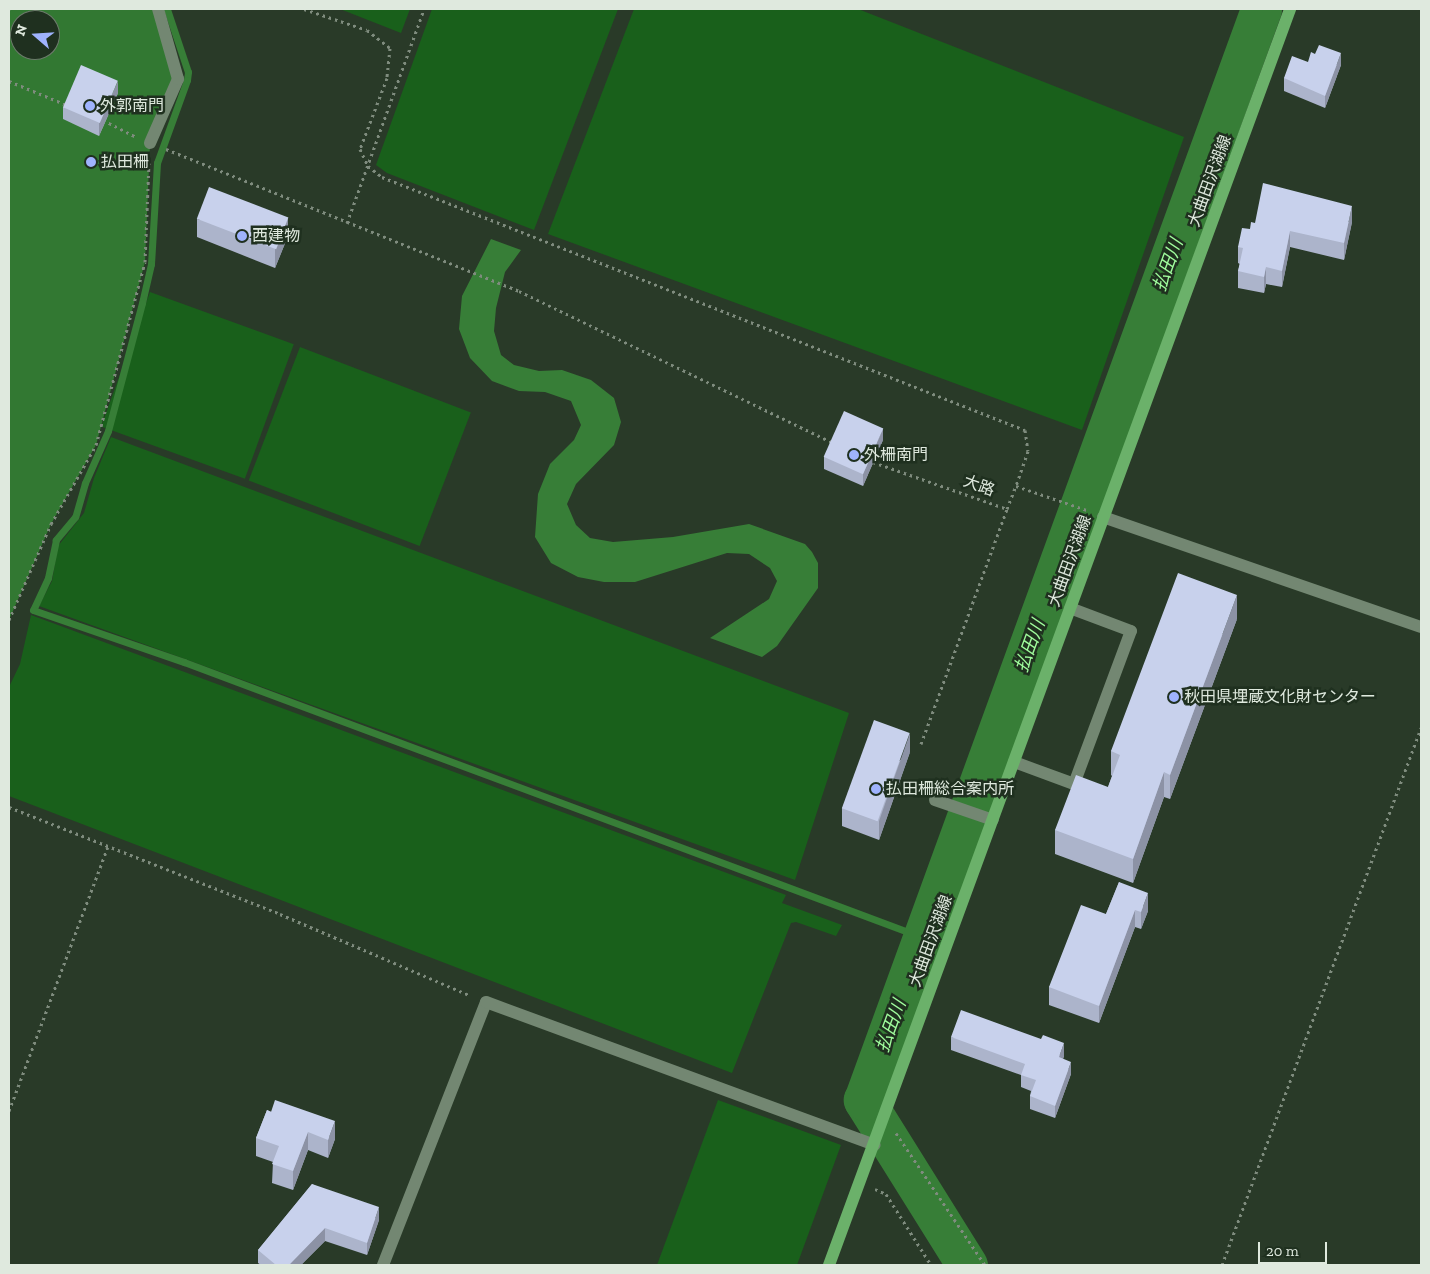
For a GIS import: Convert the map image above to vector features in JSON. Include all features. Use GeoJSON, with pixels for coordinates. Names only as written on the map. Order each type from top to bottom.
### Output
{"type":"FeatureCollection","features":[{"type":"Feature","properties":{"kind":"main road","name":"大曲田沢湖線"},"geometry":{"type":"LineString","coordinates":[[829,1265],[885,1117],[1290,9]]}},
{"type":"Feature","properties":{"kind":"street"},"geometry":{"type":"LineString","coordinates":[[150,143],[178,79],[158,9]]}},
{"type":"Feature","properties":{"kind":"street"},"geometry":{"type":"LineString","coordinates":[[1103,517],[1421,627]]}},
{"type":"Feature","properties":{"kind":"street"},"geometry":{"type":"LineString","coordinates":[[1014,762],[1074,784],[1132,631],[1070,608]]}},
{"type":"Feature","properties":{"kind":"street"},"geometry":{"type":"LineString","coordinates":[[935,800],[993,820]]}},
{"type":"Feature","properties":{"kind":"street"},"geometry":{"type":"LineString","coordinates":[[382,1265],[486,1002],[875,1144]]}},
{"type":"Feature","properties":{"kind":"path"},"geometry":{"type":"LineString","coordinates":[[304,9],[367,30],[390,48],[387,78],[360,149],[368,166],[382,177],[1025,430],[1028,450],[1016,486]]}},
{"type":"Feature","properties":{"kind":"path"},"geometry":{"type":"LineString","coordinates":[[347,223],[424,9]]}},
{"type":"Feature","properties":{"kind":"path"},"geometry":{"type":"LineString","coordinates":[[9,81],[73,108]]}},
{"type":"Feature","properties":{"kind":"path"},"geometry":{"type":"LineString","coordinates":[[101,119],[150,143],[457,268],[519,291],[835,444]]}},
{"type":"Feature","properties":{"kind":"path"},"geometry":{"type":"LineString","coordinates":[[9,620],[51,524],[96,445],[145,262],[150,143]]}},
{"type":"Feature","properties":{"kind":"path","name":"大路"},"geometry":{"type":"LineString","coordinates":[[873,462],[1007,509],[1016,486],[1103,517]]}},
{"type":"Feature","properties":{"kind":"path"},"geometry":{"type":"LineString","coordinates":[[921,744],[1007,509]]}},
{"type":"Feature","properties":{"kind":"path"},"geometry":{"type":"LineString","coordinates":[[1222,1265],[1421,728]]}},
{"type":"Feature","properties":{"kind":"path"},"geometry":{"type":"LineString","coordinates":[[9,807],[280,914],[486,1002]]}},
{"type":"Feature","properties":{"kind":"path"},"geometry":{"type":"LineString","coordinates":[[9,1111],[108,846]]}},
{"type":"Feature","properties":{"kind":"path"},"geometry":{"type":"LineString","coordinates":[[885,1117],[984,1265]]}},
{"type":"Feature","properties":{"kind":"path"},"geometry":{"type":"LineString","coordinates":[[861,1182],[886,1194],[931,1265]]}},
{"type":"Feature","properties":{"kind":"shaded area"},"geometry":{"type":"Polygon","coordinates":[[[9,9],[158,9],[178,79],[150,143],[145,262],[96,445],[51,524],[9,620],[9,9]]]}},
{"type":"Feature","properties":{"kind":"shaded area"},"geometry":{"type":"Polygon","coordinates":[[[340,9],[410,9],[401,33],[340,9]]]}},
{"type":"Feature","properties":{"kind":"shaded area"},"geometry":{"type":"Polygon","coordinates":[[[432,9],[618,9],[534,230],[387,173],[376,165],[432,9]]]}},
{"type":"Feature","properties":{"kind":"shaded area"},"geometry":{"type":"Polygon","coordinates":[[[634,9],[858,9],[1184,137],[1082,430],[548,234],[634,9]]]}},
{"type":"Feature","properties":{"kind":"shaded area"},"geometry":{"type":"Polygon","coordinates":[[[491,239],[521,250],[505,272],[496,308],[494,331],[501,355],[514,365],[539,371],[562,370],[591,380],[614,398],[621,422],[614,445],[576,484],[567,504],[576,525],[590,538],[613,542],[673,537],[749,524],[805,544],[812,552],[818,563],[818,588],[777,646],[762,657],[710,638],[769,599],[777,581],[770,568],[749,554],[727,553],[635,582],[604,582],[578,577],[551,563],[535,537],[538,494],[550,464],[574,440],[581,425],[571,401],[545,392],[519,391],[492,381],[470,358],[459,329],[462,296],[491,239]]]}},
{"type":"Feature","properties":{"kind":"shaded area"},"geometry":{"type":"Polygon","coordinates":[[[150,292],[294,344],[245,479],[101,426],[150,292]]]}},
{"type":"Feature","properties":{"kind":"shaded area"},"geometry":{"type":"Polygon","coordinates":[[[300,347],[471,413],[420,546],[249,481],[300,347]]]}},
{"type":"Feature","properties":{"kind":"shaded area"},"geometry":{"type":"Polygon","coordinates":[[[111,437],[849,713],[795,880],[39,606],[52,581],[58,546],[84,513],[94,478],[111,437]]]}},
{"type":"Feature","properties":{"kind":"shaded area"},"geometry":{"type":"Polygon","coordinates":[[[31,615],[786,895],[782,903],[842,925],[836,936],[796,922],[791,923],[732,1073],[9,796],[9,687],[20,664],[31,615]]]}},
{"type":"Feature","properties":{"kind":"shaded area"},"geometry":{"type":"Polygon","coordinates":[[[718,1100],[841,1145],[797,1265],[657,1265],[718,1100]]]}},
{"type":"Feature","properties":{"kind":"building"},"geometry":{"type":"Polygon","coordinates":[[[1319,45],[1341,53],[1325,96],[1284,78],[1292,56],[1308,62],[1311,52],[1315,54],[1319,45]]]}},
{"type":"Feature","properties":{"kind":"building","name":"外郭南門"},"geometry":{"type":"Polygon","coordinates":[[[81,65],[118,81],[100,123],[63,107],[81,65]]]}},
{"type":"Feature","properties":{"kind":"building"},"geometry":{"type":"Polygon","coordinates":[[[1263,183],[1352,206],[1344,243],[1290,231],[1282,271],[1266,267],[1264,277],[1238,271],[1243,248],[1238,247],[1242,228],[1250,229],[1251,222],[1255,223],[1263,183]]]}},
{"type":"Feature","properties":{"kind":"building"},"geometry":{"type":"Polygon","coordinates":[[[209,187],[288,217],[276,249],[197,219],[209,187]]]}},
{"type":"Feature","properties":{"kind":"building","name":"外柵南門"},"geometry":{"type":"Polygon","coordinates":[[[844,411],[883,428],[863,474],[824,457],[844,411]]]}},
{"type":"Feature","properties":{"kind":"building","name":"秋田県埋蔵文化財センター"},"geometry":{"type":"Polygon","coordinates":[[[1178,573],[1237,595],[1170,775],[1164,772],[1133,859],[1055,830],[1076,775],[1108,787],[1120,755],[1111,751],[1178,573]]]}},
{"type":"Feature","properties":{"kind":"building","name":"払田柵総合案内所"},"geometry":{"type":"Polygon","coordinates":[[[874,720],[910,733],[878,821],[842,808],[874,720]]]}},
{"type":"Feature","properties":{"kind":"building"},"geometry":{"type":"Polygon","coordinates":[[[1119,882],[1148,893],[1141,912],[1135,910],[1099,1006],[1049,987],[1081,905],[1106,914],[1119,882]]]}},
{"type":"Feature","properties":{"kind":"building"},"geometry":{"type":"Polygon","coordinates":[[[961,1010],[1041,1039],[1043,1035],[1064,1043],[1059,1057],[1071,1062],[1055,1106],[1030,1096],[1036,1080],[1021,1075],[1025,1064],[951,1037],[961,1010]]]}},
{"type":"Feature","properties":{"kind":"building"},"geometry":{"type":"Polygon","coordinates":[[[275,1100],[335,1121],[328,1140],[308,1132],[293,1171],[272,1164],[279,1146],[256,1138],[267,1110],[271,1112],[275,1100]]]}},
{"type":"Feature","properties":{"kind":"building"},"geometry":{"type":"Polygon","coordinates":[[[312,1184],[379,1207],[367,1243],[325,1228],[289,1265],[276,1265],[258,1250],[312,1184]]]}},
{"type":"Feature","properties":{"kind":"waterway"},"geometry":{"type":"LineString","coordinates":[[167,9],[188,72],[187,80],[157,163],[151,264],[108,431],[85,483],[75,517],[56,540],[48,578],[33,610],[184,662],[924,938]]}},
{"type":"Feature","properties":{"kind":"waterway","name":"払田川"},"geometry":{"type":"LineString","coordinates":[[967,1265],[864,1100],[1261,9]]}},
{"type":"Feature","properties":{"kind":"place","name":"外郭南門"},"geometry":{"type":"Point","coordinates":[90,106]}},
{"type":"Feature","properties":{"kind":"place","name":"払田柵"},"geometry":{"type":"Point","coordinates":[91,162]}},
{"type":"Feature","properties":{"kind":"place","name":"西建物"},"geometry":{"type":"Point","coordinates":[242,236]}},
{"type":"Feature","properties":{"kind":"place","name":"外柵南門"},"geometry":{"type":"Point","coordinates":[854,455]}},
{"type":"Feature","properties":{"kind":"place","name":"秋田県埋蔵文化財センター"},"geometry":{"type":"Point","coordinates":[1174,697]}},
{"type":"Feature","properties":{"kind":"place","name":"払田柵総合案内所"},"geometry":{"type":"Point","coordinates":[876,789]}}]}
